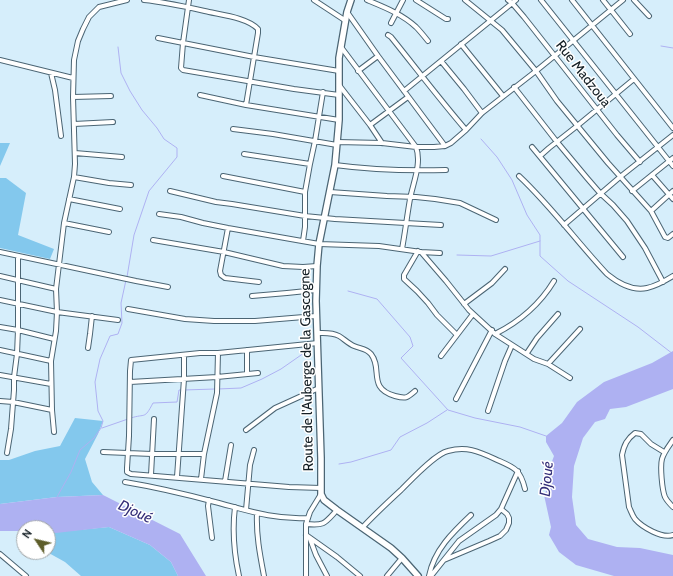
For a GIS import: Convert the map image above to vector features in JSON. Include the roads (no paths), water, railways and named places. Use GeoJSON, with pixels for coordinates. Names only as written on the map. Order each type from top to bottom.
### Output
{"type":"FeatureCollection","features":[{"type":"Feature","properties":{"kind":"street"},"geometry":{"type":"LineString","coordinates":[[54,432],[51,361],[57,312],[56,289],[64,223],[74,177],[75,153],[73,78],[76,48],[83,29],[90,17],[99,7],[127,0]]}},
{"type":"Feature","properties":{"kind":"street"},"geometry":{"type":"LineString","coordinates":[[144,0],[240,19],[258,29],[246,105]]}},
{"type":"Feature","properties":{"kind":"street"},"geometry":{"type":"LineString","coordinates":[[189,0],[180,65],[183,70],[338,94]]}},
{"type":"Feature","properties":{"kind":"street"},"geometry":{"type":"LineString","coordinates":[[314,0],[346,21]]}},
{"type":"Feature","properties":{"kind":"street","name":"Route de l'Auberge de la Gascogne"},"geometry":{"type":"LineString","coordinates":[[321,491],[318,343],[316,316],[317,266],[319,244],[335,165],[338,120],[339,58],[347,12],[351,0]]}},
{"type":"Feature","properties":{"kind":"street"},"geometry":{"type":"LineString","coordinates":[[367,0],[396,13],[415,26],[428,41]]}},
{"type":"Feature","properties":{"kind":"street"},"geometry":{"type":"LineString","coordinates":[[391,22],[403,0]]}},
{"type":"Feature","properties":{"kind":"street"},"geometry":{"type":"LineString","coordinates":[[416,0],[439,16],[448,19]]}},
{"type":"Feature","properties":{"kind":"street"},"geometry":{"type":"LineString","coordinates":[[465,0],[502,30],[536,71],[577,126],[651,211],[665,237],[668,238],[673,234]]}},
{"type":"Feature","properties":{"kind":"street","name":"Rue Madzoua"},"geometry":{"type":"LineString","coordinates":[[508,0],[512,3],[640,162]]}},
{"type":"Feature","properties":{"kind":"street"},"geometry":{"type":"LineString","coordinates":[[404,91],[516,0]]}},
{"type":"Feature","properties":{"kind":"street"},"geometry":{"type":"LineString","coordinates":[[541,0],[658,147],[671,160],[673,166]]}},
{"type":"Feature","properties":{"kind":"street"},"geometry":{"type":"LineString","coordinates":[[572,0],[673,128]]}},
{"type":"Feature","properties":{"kind":"street"},"geometry":{"type":"LineString","coordinates":[[603,0],[630,34]]}},
{"type":"Feature","properties":{"kind":"street"},"geometry":{"type":"LineString","coordinates":[[233,129],[337,143],[382,143],[416,147],[445,146],[466,130],[482,113],[624,0]]}},
{"type":"Feature","properties":{"kind":"street"},"geometry":{"type":"LineString","coordinates":[[634,0],[649,16]]}},
{"type":"Feature","properties":{"kind":"street"},"geometry":{"type":"LineString","coordinates":[[347,12],[445,146]]}},
{"type":"Feature","properties":{"kind":"street"},"geometry":{"type":"LineString","coordinates":[[388,35],[466,130]]}},
{"type":"Feature","properties":{"kind":"street"},"geometry":{"type":"LineString","coordinates":[[158,38],[254,57],[339,71]]}},
{"type":"Feature","properties":{"kind":"street"},"geometry":{"type":"LineString","coordinates":[[461,44],[503,96]]}},
{"type":"Feature","properties":{"kind":"street"},"geometry":{"type":"LineString","coordinates":[[341,48],[416,147],[418,152],[417,171],[402,249]]}},
{"type":"Feature","properties":{"kind":"street"},"geometry":{"type":"LineString","coordinates":[[358,71],[378,56]]}},
{"type":"Feature","properties":{"kind":"street"},"geometry":{"type":"LineString","coordinates":[[0,60],[73,78]]}},
{"type":"Feature","properties":{"kind":"street"},"geometry":{"type":"LineString","coordinates":[[441,61],[482,113]]}},
{"type":"Feature","properties":{"kind":"street"},"geometry":{"type":"LineString","coordinates":[[51,73],[55,90],[61,136]]}},
{"type":"Feature","properties":{"kind":"street"},"geometry":{"type":"LineString","coordinates":[[540,156],[634,79]]}},
{"type":"Feature","properties":{"kind":"street"},"geometry":{"type":"LineString","coordinates":[[339,84],[382,143]]}},
{"type":"Feature","properties":{"kind":"street"},"geometry":{"type":"LineString","coordinates":[[514,87],[556,142],[627,222],[645,248],[663,282]]}},
{"type":"Feature","properties":{"kind":"street"},"geometry":{"type":"LineString","coordinates":[[303,241],[305,227],[305,192],[320,116],[323,92]]}},
{"type":"Feature","properties":{"kind":"street"},"geometry":{"type":"LineString","coordinates":[[73,97],[111,96]]}},
{"type":"Feature","properties":{"kind":"street"},"geometry":{"type":"LineString","coordinates":[[200,96],[338,120]]}},
{"type":"Feature","properties":{"kind":"street"},"geometry":{"type":"LineString","coordinates":[[370,126],[408,96]]}},
{"type":"Feature","properties":{"kind":"street"},"geometry":{"type":"LineString","coordinates":[[74,124],[113,122]]}},
{"type":"Feature","properties":{"kind":"street"},"geometry":{"type":"LineString","coordinates":[[564,225],[600,193],[673,135]]}},
{"type":"Feature","properties":{"kind":"street"},"geometry":{"type":"LineString","coordinates":[[532,147],[623,257]]}},
{"type":"Feature","properties":{"kind":"street"},"geometry":{"type":"LineString","coordinates":[[75,153],[122,157]]}},
{"type":"Feature","properties":{"kind":"street"},"geometry":{"type":"LineString","coordinates":[[244,154],[310,164]]}},
{"type":"Feature","properties":{"kind":"street"},"geometry":{"type":"LineString","coordinates":[[632,191],[671,160]]}},
{"type":"Feature","properties":{"kind":"street"},"geometry":{"type":"LineString","coordinates":[[335,165],[367,169],[417,171],[446,170]]}},
{"type":"Feature","properties":{"kind":"street"},"geometry":{"type":"LineString","coordinates":[[652,175],[673,199]]}},
{"type":"Feature","properties":{"kind":"street"},"geometry":{"type":"LineString","coordinates":[[223,176],[305,192]]}},
{"type":"Feature","properties":{"kind":"street"},"geometry":{"type":"LineString","coordinates":[[520,176],[535,191],[604,271],[614,280],[642,289],[663,282],[673,276]]}},
{"type":"Feature","properties":{"kind":"street"},"geometry":{"type":"LineString","coordinates":[[74,177],[108,183],[131,185]]}},
{"type":"Feature","properties":{"kind":"street"},"geometry":{"type":"LineString","coordinates":[[651,211],[673,190]]}},
{"type":"Feature","properties":{"kind":"street"},"geometry":{"type":"LineString","coordinates":[[170,191],[216,202],[305,216],[442,225]]}},
{"type":"Feature","properties":{"kind":"street"},"geometry":{"type":"LineString","coordinates":[[330,192],[435,199],[460,203],[496,220]]}},
{"type":"Feature","properties":{"kind":"street"},"geometry":{"type":"LineString","coordinates":[[69,199],[120,208]]}},
{"type":"Feature","properties":{"kind":"street"},"geometry":{"type":"LineString","coordinates":[[159,214],[319,244],[380,246],[419,252],[440,253]]}},
{"type":"Feature","properties":{"kind":"street"},"geometry":{"type":"LineString","coordinates":[[64,223],[109,232]]}},
{"type":"Feature","properties":{"kind":"street"},"geometry":{"type":"LineString","coordinates":[[228,228],[220,271],[221,275],[225,278],[259,282]]}},
{"type":"Feature","properties":{"kind":"street"},"geometry":{"type":"LineString","coordinates":[[153,240],[224,252],[283,266],[317,266]]}},
{"type":"Feature","properties":{"kind":"street"},"geometry":{"type":"LineString","coordinates":[[0,252],[168,287]]}},
{"type":"Feature","properties":{"kind":"street"},"geometry":{"type":"LineString","coordinates":[[419,252],[473,314],[495,334],[527,353],[534,359],[548,364],[570,378]]}},
{"type":"Feature","properties":{"kind":"street"},"geometry":{"type":"LineString","coordinates":[[419,252],[404,275],[404,279],[457,335]]}},
{"type":"Feature","properties":{"kind":"street"},"geometry":{"type":"LineString","coordinates":[[7,453],[11,429],[17,354],[18,256]]}},
{"type":"Feature","properties":{"kind":"street"},"geometry":{"type":"LineString","coordinates":[[464,304],[492,283],[505,269]]}},
{"type":"Feature","properties":{"kind":"street"},"geometry":{"type":"LineString","coordinates":[[0,276],[56,289]]}},
{"type":"Feature","properties":{"kind":"street"},"geometry":{"type":"LineString","coordinates":[[495,334],[506,328],[533,307],[554,281]]}},
{"type":"Feature","properties":{"kind":"street"},"geometry":{"type":"LineString","coordinates":[[252,296],[316,290]]}},
{"type":"Feature","properties":{"kind":"street"},"geometry":{"type":"LineString","coordinates":[[0,300],[57,312],[118,320]]}},
{"type":"Feature","properties":{"kind":"street"},"geometry":{"type":"LineString","coordinates":[[128,309],[214,321],[255,321],[316,316]]}},
{"type":"Feature","properties":{"kind":"street"},"geometry":{"type":"LineString","coordinates":[[441,356],[473,314]]}},
{"type":"Feature","properties":{"kind":"street"},"geometry":{"type":"LineString","coordinates":[[527,353],[537,338],[558,314]]}},
{"type":"Feature","properties":{"kind":"street"},"geometry":{"type":"LineString","coordinates":[[88,348],[92,316]]}},
{"type":"Feature","properties":{"kind":"street"},"geometry":{"type":"LineString","coordinates":[[0,327],[54,339]]}},
{"type":"Feature","properties":{"kind":"street"},"geometry":{"type":"LineString","coordinates":[[548,364],[580,328]]}},
{"type":"Feature","properties":{"kind":"street"},"geometry":{"type":"LineString","coordinates":[[456,399],[492,330]]}},
{"type":"Feature","properties":{"kind":"street"},"geometry":{"type":"LineString","coordinates":[[317,333],[337,335],[352,346],[366,349],[373,357],[379,384],[388,394],[405,398],[415,391]]}},
{"type":"Feature","properties":{"kind":"street"},"geometry":{"type":"LineString","coordinates":[[318,343],[131,360],[127,472],[131,474],[249,483],[321,491]]}},
{"type":"Feature","properties":{"kind":"street"},"geometry":{"type":"LineString","coordinates":[[488,411],[512,345]]}},
{"type":"Feature","properties":{"kind":"street"},"geometry":{"type":"LineString","coordinates":[[0,350],[51,361]]}},
{"type":"Feature","properties":{"kind":"street"},"geometry":{"type":"LineString","coordinates":[[247,350],[247,374]]}},
{"type":"Feature","properties":{"kind":"street"},"geometry":{"type":"LineString","coordinates":[[201,479],[204,454],[217,393],[218,353]]}},
{"type":"Feature","properties":{"kind":"street"},"geometry":{"type":"LineString","coordinates":[[177,477],[184,380],[184,356]]}},
{"type":"Feature","properties":{"kind":"street"},"geometry":{"type":"LineString","coordinates":[[130,382],[184,380],[258,373]]}},
{"type":"Feature","properties":{"kind":"street"},"geometry":{"type":"LineString","coordinates":[[0,375],[51,384]]}},
{"type":"Feature","properties":{"kind":"street"},"geometry":{"type":"LineString","coordinates":[[246,430],[275,408],[319,388]]}},
{"type":"Feature","properties":{"kind":"street"},"geometry":{"type":"LineString","coordinates":[[0,401],[13,402],[52,410]]}},
{"type":"Feature","properties":{"kind":"street"},"geometry":{"type":"LineString","coordinates":[[151,475],[154,419]]}},
{"type":"Feature","properties":{"kind":"street"},"geometry":{"type":"LineString","coordinates":[[664,452],[651,444],[641,434],[635,433],[626,442],[622,455],[629,507],[635,520],[655,533],[670,536],[673,535]]}},
{"type":"Feature","properties":{"kind":"street"},"geometry":{"type":"LineString","coordinates":[[673,440],[664,452],[660,466],[665,497],[673,507]]}},
{"type":"Feature","properties":{"kind":"street"},"geometry":{"type":"LineString","coordinates":[[225,481],[232,445]]}},
{"type":"Feature","properties":{"kind":"street"},"geometry":{"type":"LineString","coordinates":[[362,528],[414,477],[440,454],[447,451],[456,449],[471,449],[506,464],[518,471],[523,480],[525,489]]}},
{"type":"Feature","properties":{"kind":"street"},"geometry":{"type":"LineString","coordinates":[[246,510],[250,465],[254,450]]}},
{"type":"Feature","properties":{"kind":"street"},"geometry":{"type":"LineString","coordinates":[[103,452],[204,454]]}},
{"type":"Feature","properties":{"kind":"street"},"geometry":{"type":"LineString","coordinates":[[430,576],[459,542],[496,515],[501,509],[518,471]]}},
{"type":"Feature","properties":{"kind":"street"},"geometry":{"type":"LineString","coordinates":[[125,482],[209,500],[257,513],[286,518],[308,518]]}},
{"type":"Feature","properties":{"kind":"street"},"geometry":{"type":"LineString","coordinates":[[321,491],[324,500],[387,545],[402,558],[418,576]]}},
{"type":"Feature","properties":{"kind":"street"},"geometry":{"type":"LineString","coordinates":[[306,576],[308,537],[306,524],[310,512],[321,491]]}},
{"type":"Feature","properties":{"kind":"street"},"geometry":{"type":"LineString","coordinates":[[209,500],[208,506],[212,538]]}},
{"type":"Feature","properties":{"kind":"street"},"geometry":{"type":"LineString","coordinates":[[235,507],[233,519],[234,544],[239,576]]}},
{"type":"Feature","properties":{"kind":"street"},"geometry":{"type":"LineString","coordinates":[[444,560],[500,536],[506,530],[509,523],[507,514],[501,509]]}},
{"type":"Feature","properties":{"kind":"street"},"geometry":{"type":"LineString","coordinates":[[306,524],[321,525],[327,522],[337,510]]}},
{"type":"Feature","properties":{"kind":"street"},"geometry":{"type":"LineString","coordinates":[[257,513],[256,529],[264,576]]}},
{"type":"Feature","properties":{"kind":"street"},"geometry":{"type":"LineString","coordinates":[[430,576],[432,564],[443,543],[471,515]]}},
{"type":"Feature","properties":{"kind":"street"},"geometry":{"type":"LineString","coordinates":[[308,537],[327,576]]}},
{"type":"Feature","properties":{"kind":"street"},"geometry":{"type":"LineString","coordinates":[[308,537],[337,557],[360,576]]}},
{"type":"Feature","properties":{"kind":"street"},"geometry":{"type":"LineString","coordinates":[[0,554],[26,576]]}},
{"type":"Feature","properties":{"kind":"street"},"geometry":{"type":"LineString","coordinates":[[387,576],[402,558]]}},
{"type":"Feature","properties":{"kind":"water","name":"Djoué"},"geometry":{"type":"Polygon","coordinates":[[[673,351],[673,389],[626,407],[610,409],[605,419],[595,422],[583,438],[574,466],[572,497],[576,525],[588,539],[617,547],[640,548],[673,555],[673,576],[614,576],[576,565],[559,552],[549,535],[551,527],[544,495],[549,485],[545,480],[554,456],[546,442],[546,436],[562,423],[577,402],[604,382],[652,363],[673,351]]]}},
{"type":"Feature","properties":{"kind":"water","name":"Djoué"},"geometry":{"type":"Polygon","coordinates":[[[103,495],[180,534],[206,576],[178,576],[171,562],[150,545],[109,527],[56,533],[56,520],[16,520],[16,531],[0,531],[0,504],[57,497],[103,495]]]}},
{"type":"Feature","properties":{"kind":"waterway"},"geometry":{"type":"LineString","coordinates":[[661,46],[673,48]]}},
{"type":"Feature","properties":{"kind":"waterway"},"geometry":{"type":"LineString","coordinates":[[118,47],[121,73],[130,91],[164,139],[177,148],[177,157],[149,191],[134,235],[127,277]]}},
{"type":"Feature","properties":{"kind":"waterway"},"geometry":{"type":"LineString","coordinates":[[481,139],[497,157],[512,180],[527,215],[540,235],[540,256],[568,281],[638,327],[673,354]]}},
{"type":"Feature","properties":{"kind":"waterway"},"geometry":{"type":"LineString","coordinates":[[457,255],[491,256],[540,241]]}},
{"type":"Feature","properties":{"kind":"waterway"},"geometry":{"type":"LineString","coordinates":[[57,497],[71,472],[80,450],[94,438],[101,428],[103,421],[98,411],[95,382],[100,359],[110,336],[118,334],[122,323],[121,303],[126,280]]}},
{"type":"Feature","properties":{"kind":"waterway"},"geometry":{"type":"LineString","coordinates":[[348,291],[377,299],[410,337],[413,346],[401,358],[448,410],[475,418],[520,427],[546,436]]}},
{"type":"Feature","properties":{"kind":"waterway"},"geometry":{"type":"LineString","coordinates":[[218,389],[241,388],[281,369],[304,353]]}},
{"type":"Feature","properties":{"kind":"waterway"},"geometry":{"type":"LineString","coordinates":[[184,390],[215,389]]}},
{"type":"Feature","properties":{"kind":"waterway"},"geometry":{"type":"LineString","coordinates":[[131,418],[146,414],[153,403],[177,402],[179,390],[181,390]]}},
{"type":"Feature","properties":{"kind":"waterway"},"geometry":{"type":"LineString","coordinates":[[339,464],[391,450],[400,437],[427,423],[447,410]]}},
{"type":"Feature","properties":{"kind":"waterway"},"geometry":{"type":"LineString","coordinates":[[102,428],[128,419]]}}]}
